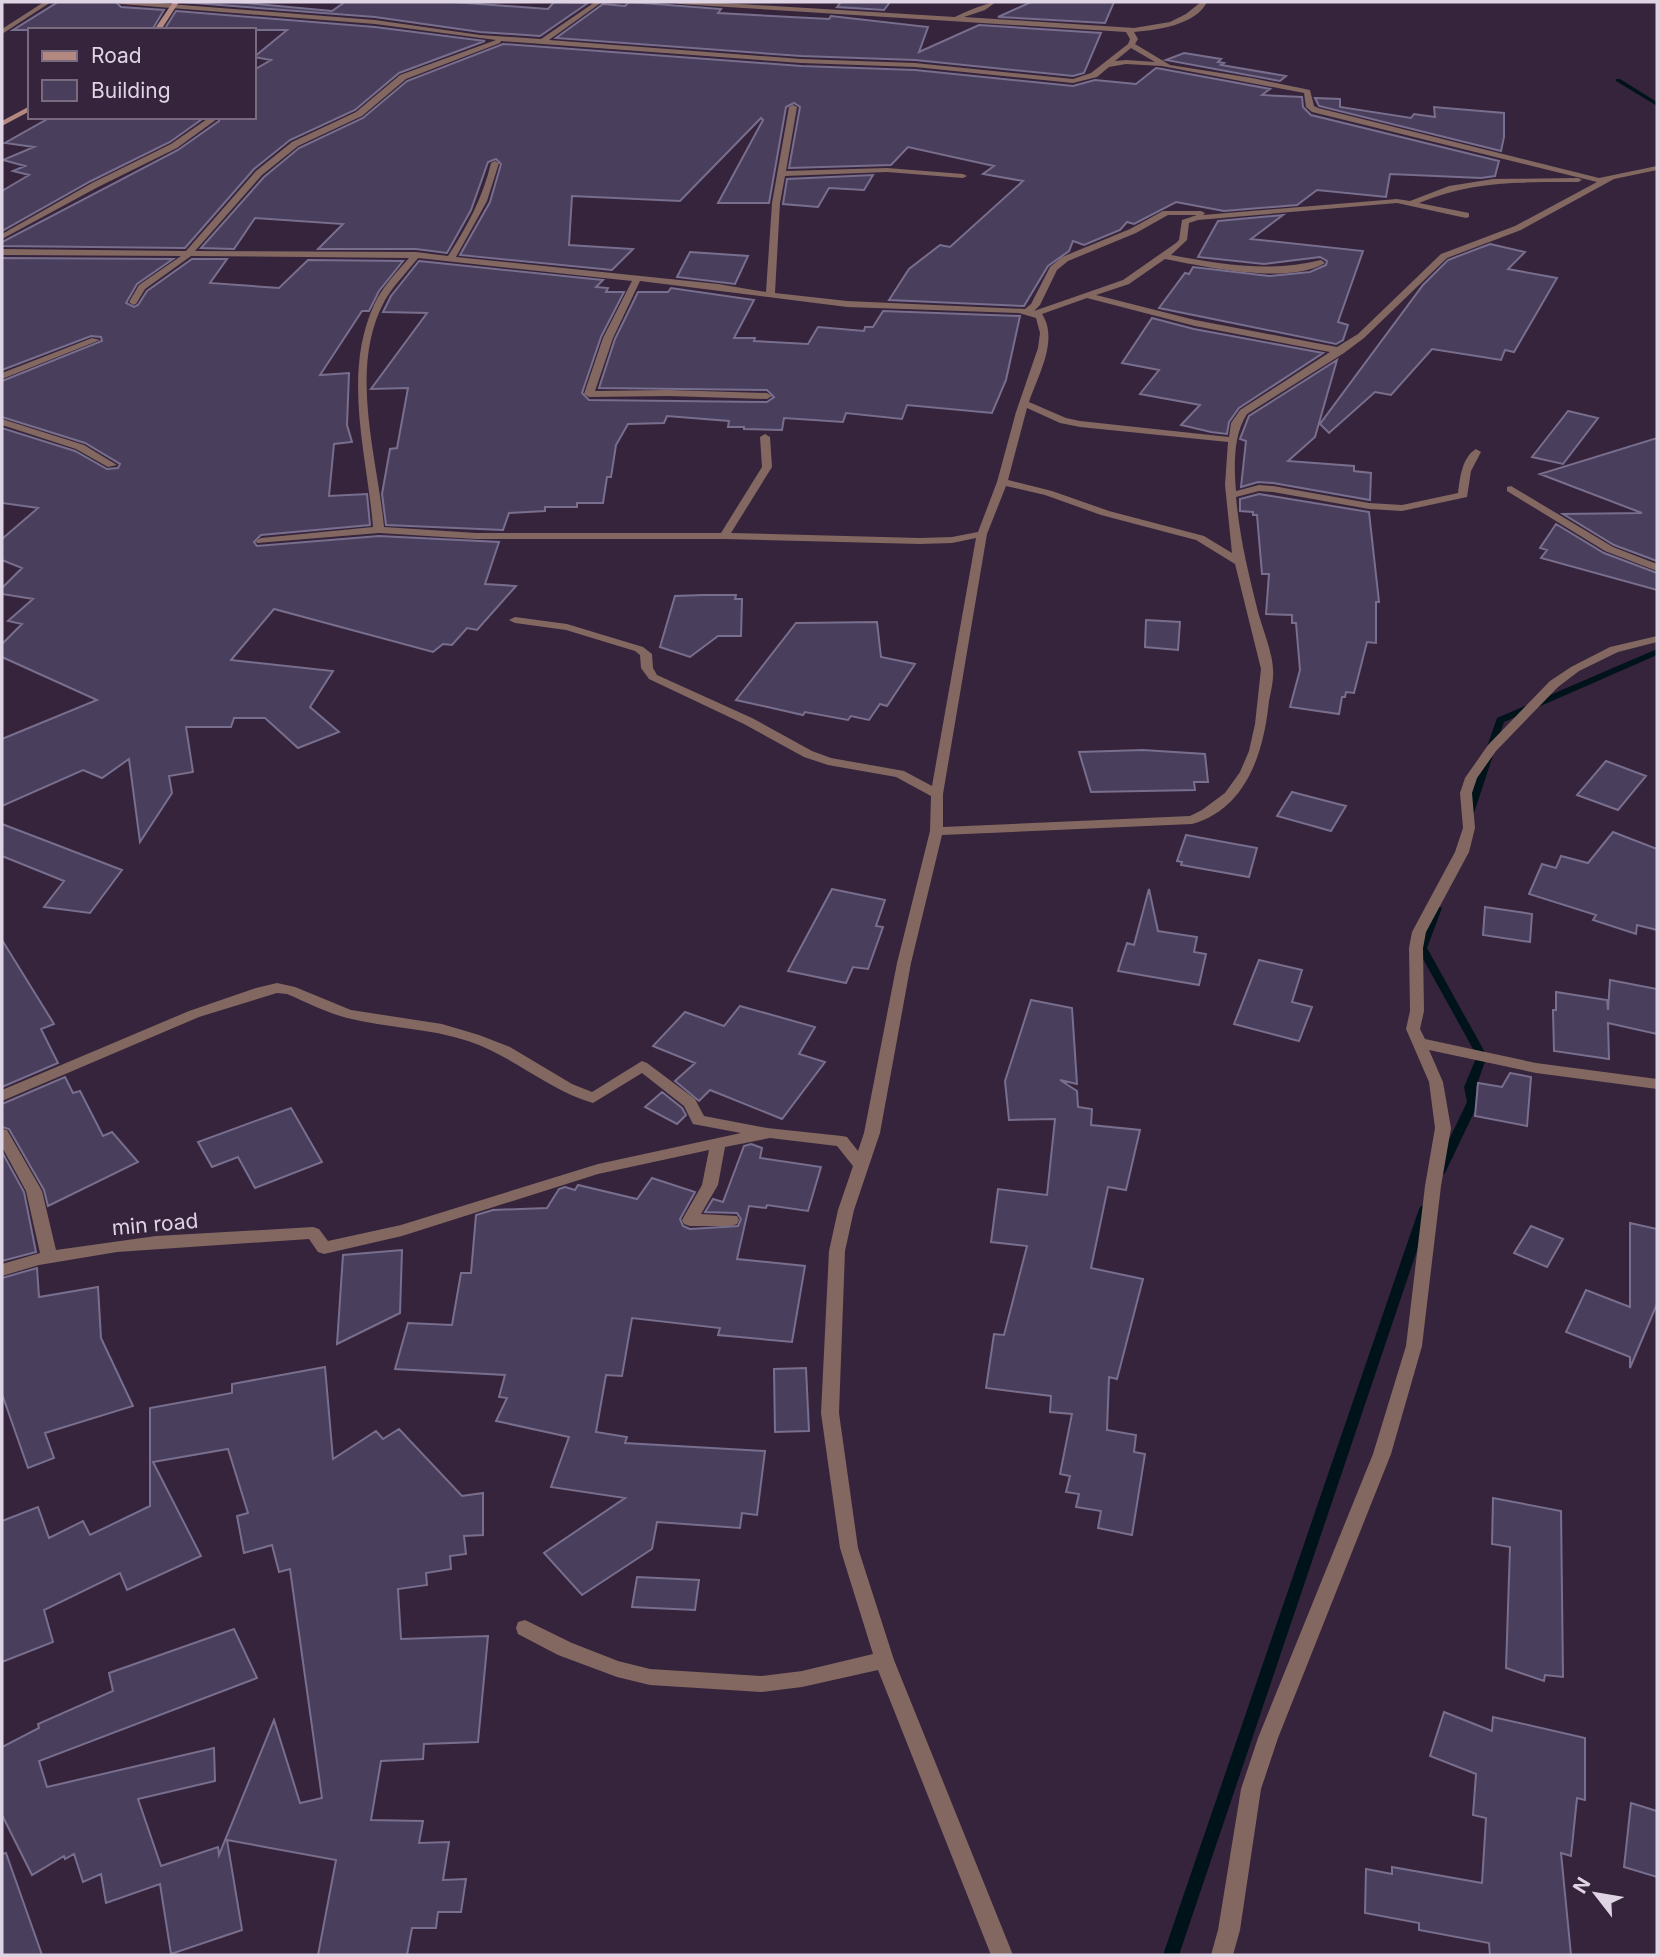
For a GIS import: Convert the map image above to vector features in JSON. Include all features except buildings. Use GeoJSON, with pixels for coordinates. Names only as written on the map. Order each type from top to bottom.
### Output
{"type":"FeatureCollection","features":[{"type":"Feature","properties":{"kind":"street"},"geometry":{"type":"LineString","coordinates":[[2,32],[48,2]]}},
{"type":"Feature","properties":{"kind":"street"},"geometry":{"type":"LineString","coordinates":[[121,2],[175,4],[375,22],[506,39],[801,61],[902,64],[1073,81],[1086,79],[1131,45],[1134,39],[1129,30]]}},
{"type":"Feature","properties":{"kind":"street"},"geometry":{"type":"LineString","coordinates":[[543,41],[599,2]]}},
{"type":"Feature","properties":{"kind":"street"},"geometry":{"type":"LineString","coordinates":[[679,2],[1129,30],[1156,28],[1181,21],[1193,15],[1204,3]]}},
{"type":"Feature","properties":{"kind":"street"},"geometry":{"type":"LineString","coordinates":[[782,9],[797,2]]}},
{"type":"Feature","properties":{"kind":"street"},"geometry":{"type":"LineString","coordinates":[[943,20],[969,15],[993,2]]}},
{"type":"Feature","properties":{"kind":"street"},"geometry":{"type":"LineString","coordinates":[[160,27],[175,4]]}},
{"type":"Feature","properties":{"kind":"street"},"geometry":{"type":"LineString","coordinates":[[133,302],[142,287],[190,251],[259,173],[295,144],[359,114],[403,78],[506,39]]}},
{"type":"Feature","properties":{"kind":"street"},"geometry":{"type":"LineString","coordinates":[[1131,45],[1162,65]]}},
{"type":"Feature","properties":{"kind":"street"},"geometry":{"type":"LineString","coordinates":[[1105,65],[1125,62],[1162,65],[1307,92],[1310,107],[1315,110],[1598,180]]}},
{"type":"Feature","properties":{"kind":"street"},"geometry":{"type":"LineString","coordinates":[[770,295],[776,203],[793,107]]}},
{"type":"Feature","properties":{"kind":"street"},"geometry":{"type":"LineString","coordinates":[[2,124],[28,109]]}},
{"type":"Feature","properties":{"kind":"street"},"geometry":{"type":"LineString","coordinates":[[2,237],[95,185],[174,146],[213,119]]}},
{"type":"Feature","properties":{"kind":"street"},"geometry":{"type":"LineString","coordinates":[[450,259],[475,221],[488,190],[495,163]]}},
{"type":"Feature","properties":{"kind":"street"},"geometry":{"type":"LineString","coordinates":[[1412,203],[1445,188],[1475,181],[1598,180],[1657,168]]}},
{"type":"Feature","properties":{"kind":"street"},"geometry":{"type":"LineString","coordinates":[[782,174],[874,170],[963,176]]}},
{"type":"Feature","properties":{"kind":"street"},"geometry":{"type":"LineString","coordinates":[[936,831],[1192,820],[1221,804],[1246,772],[1255,751],[1267,669],[1235,542],[1233,495],[1230,485],[1233,440],[1236,424],[1243,412],[1361,337],[1444,256],[1518,228],[1611,178]]}},
{"type":"Feature","properties":{"kind":"street"},"geometry":{"type":"LineString","coordinates":[[2,252],[159,254],[190,251],[416,255],[847,304],[1032,312],[1126,282],[1183,240],[1185,222],[1212,215],[1292,212],[1397,201],[1466,215]]}},
{"type":"Feature","properties":{"kind":"street"},"geometry":{"type":"LineString","coordinates":[[1032,312],[1053,269],[1065,259],[1166,214],[1231,214]]}},
{"type":"Feature","properties":{"kind":"street"},"geometry":{"type":"LineString","coordinates":[[379,530],[377,488],[367,450],[362,407],[367,342],[378,305],[416,255]]}},
{"type":"Feature","properties":{"kind":"street"},"geometry":{"type":"LineString","coordinates":[[1164,256],[1264,269],[1298,269],[1321,263]]}},
{"type":"Feature","properties":{"kind":"street"},"geometry":{"type":"LineString","coordinates":[[637,279],[608,338],[589,394],[767,396]]}},
{"type":"Feature","properties":{"kind":"street"},"geometry":{"type":"LineString","coordinates":[[1087,296],[1195,323],[1341,351]]}},
{"type":"Feature","properties":{"kind":"street"},"geometry":{"type":"LineString","coordinates":[[1002,1955],[884,1660],[849,1548],[830,1413],[838,1251],[846,1210],[872,1133],[904,963],[936,831],[937,794],[982,534],[1002,482],[1024,403],[1038,368],[1045,334],[1043,321],[1032,312]]}},
{"type":"Feature","properties":{"kind":"street"},"geometry":{"type":"LineString","coordinates":[[2,376],[95,340]]}},
{"type":"Feature","properties":{"kind":"street"},"geometry":{"type":"LineString","coordinates":[[1024,403],[1063,421],[1080,425],[1233,440]]}},
{"type":"Feature","properties":{"kind":"street"},"geometry":{"type":"LineString","coordinates":[[2,422],[80,447],[112,465]]}},
{"type":"Feature","properties":{"kind":"street"},"geometry":{"type":"LineString","coordinates":[[724,536],[767,467],[765,437]]}},
{"type":"Feature","properties":{"kind":"street"},"geometry":{"type":"LineString","coordinates":[[1233,495],[1259,488],[1369,506],[1415,506],[1463,495],[1466,471],[1476,452]]}},
{"type":"Feature","properties":{"kind":"street"},"geometry":{"type":"LineString","coordinates":[[1002,482],[1200,538],[1241,563]]}},
{"type":"Feature","properties":{"kind":"street"},"geometry":{"type":"LineString","coordinates":[[1511,489],[1609,549],[1657,568]]}},
{"type":"Feature","properties":{"kind":"street"},"geometry":{"type":"LineString","coordinates":[[261,541],[379,530],[476,536],[724,536],[920,541],[952,540],[982,534]]}},
{"type":"Feature","properties":{"kind":"street"},"geometry":{"type":"LineString","coordinates":[[514,620],[567,627],[639,649],[646,654],[647,668],[653,677],[748,720],[800,750],[828,761],[900,774],[937,794]]}},
{"type":"Feature","properties":{"kind":"street"},"geometry":{"type":"LineString","coordinates":[[1222,1955],[1251,1789],[1268,1738],[1382,1454],[1414,1346],[1433,1186],[1443,1128],[1436,1082],[1413,1029],[1417,1011],[1416,948],[1425,920],[1462,852],[1469,828],[1466,793],[1471,778],[1492,748],[1554,684],[1595,657],[1614,649],[1657,639]]}},
{"type":"Feature","properties":{"kind":"street"},"geometry":{"type":"LineString","coordinates":[[2,1096],[194,1014],[277,988],[290,990],[348,1014],[442,1029],[474,1038],[505,1050],[567,1088],[593,1098],[642,1066],[690,1103],[698,1120],[842,1142],[861,1164]]}},
{"type":"Feature","properties":{"kind":"street"},"geometry":{"type":"LineString","coordinates":[[1420,1043],[1536,1068],[1657,1084]]}},
{"type":"Feature","properties":{"kind":"street"},"geometry":{"type":"LineString","coordinates":[[731,1220],[690,1220],[710,1185],[718,1143],[770,1133]]}},
{"type":"Feature","properties":{"kind":"street"},"geometry":{"type":"LineString","coordinates":[[2,1134],[34,1191],[49,1256]]}},
{"type":"Feature","properties":{"kind":"street","name":"min road"},"geometry":{"type":"LineString","coordinates":[[2,1270],[49,1256],[161,1243],[313,1233],[324,1248],[380,1236],[598,1169],[718,1143]]}},
{"type":"Feature","properties":{"kind":"street"},"geometry":{"type":"LineString","coordinates":[[525,1628],[565,1649],[617,1669],[661,1678],[761,1684],[802,1679],[884,1660]]}},
{"type":"Feature","properties":{"kind":"waterway"},"geometry":{"type":"LineString","coordinates":[[1618,80],[1657,104]]}},
{"type":"Feature","properties":{"kind":"waterway"},"geometry":{"type":"LineString","coordinates":[[1469,813],[1500,720],[1657,652]]}},
{"type":"Feature","properties":{"kind":"waterway"},"geometry":{"type":"LineString","coordinates":[[1437,908],[1422,948],[1482,1056],[1470,1087],[1473,1102],[1440,1171]]}},
{"type":"Feature","properties":{"kind":"waterway"},"geometry":{"type":"LineString","coordinates":[[1171,1955],[1425,1209]]}}]}
